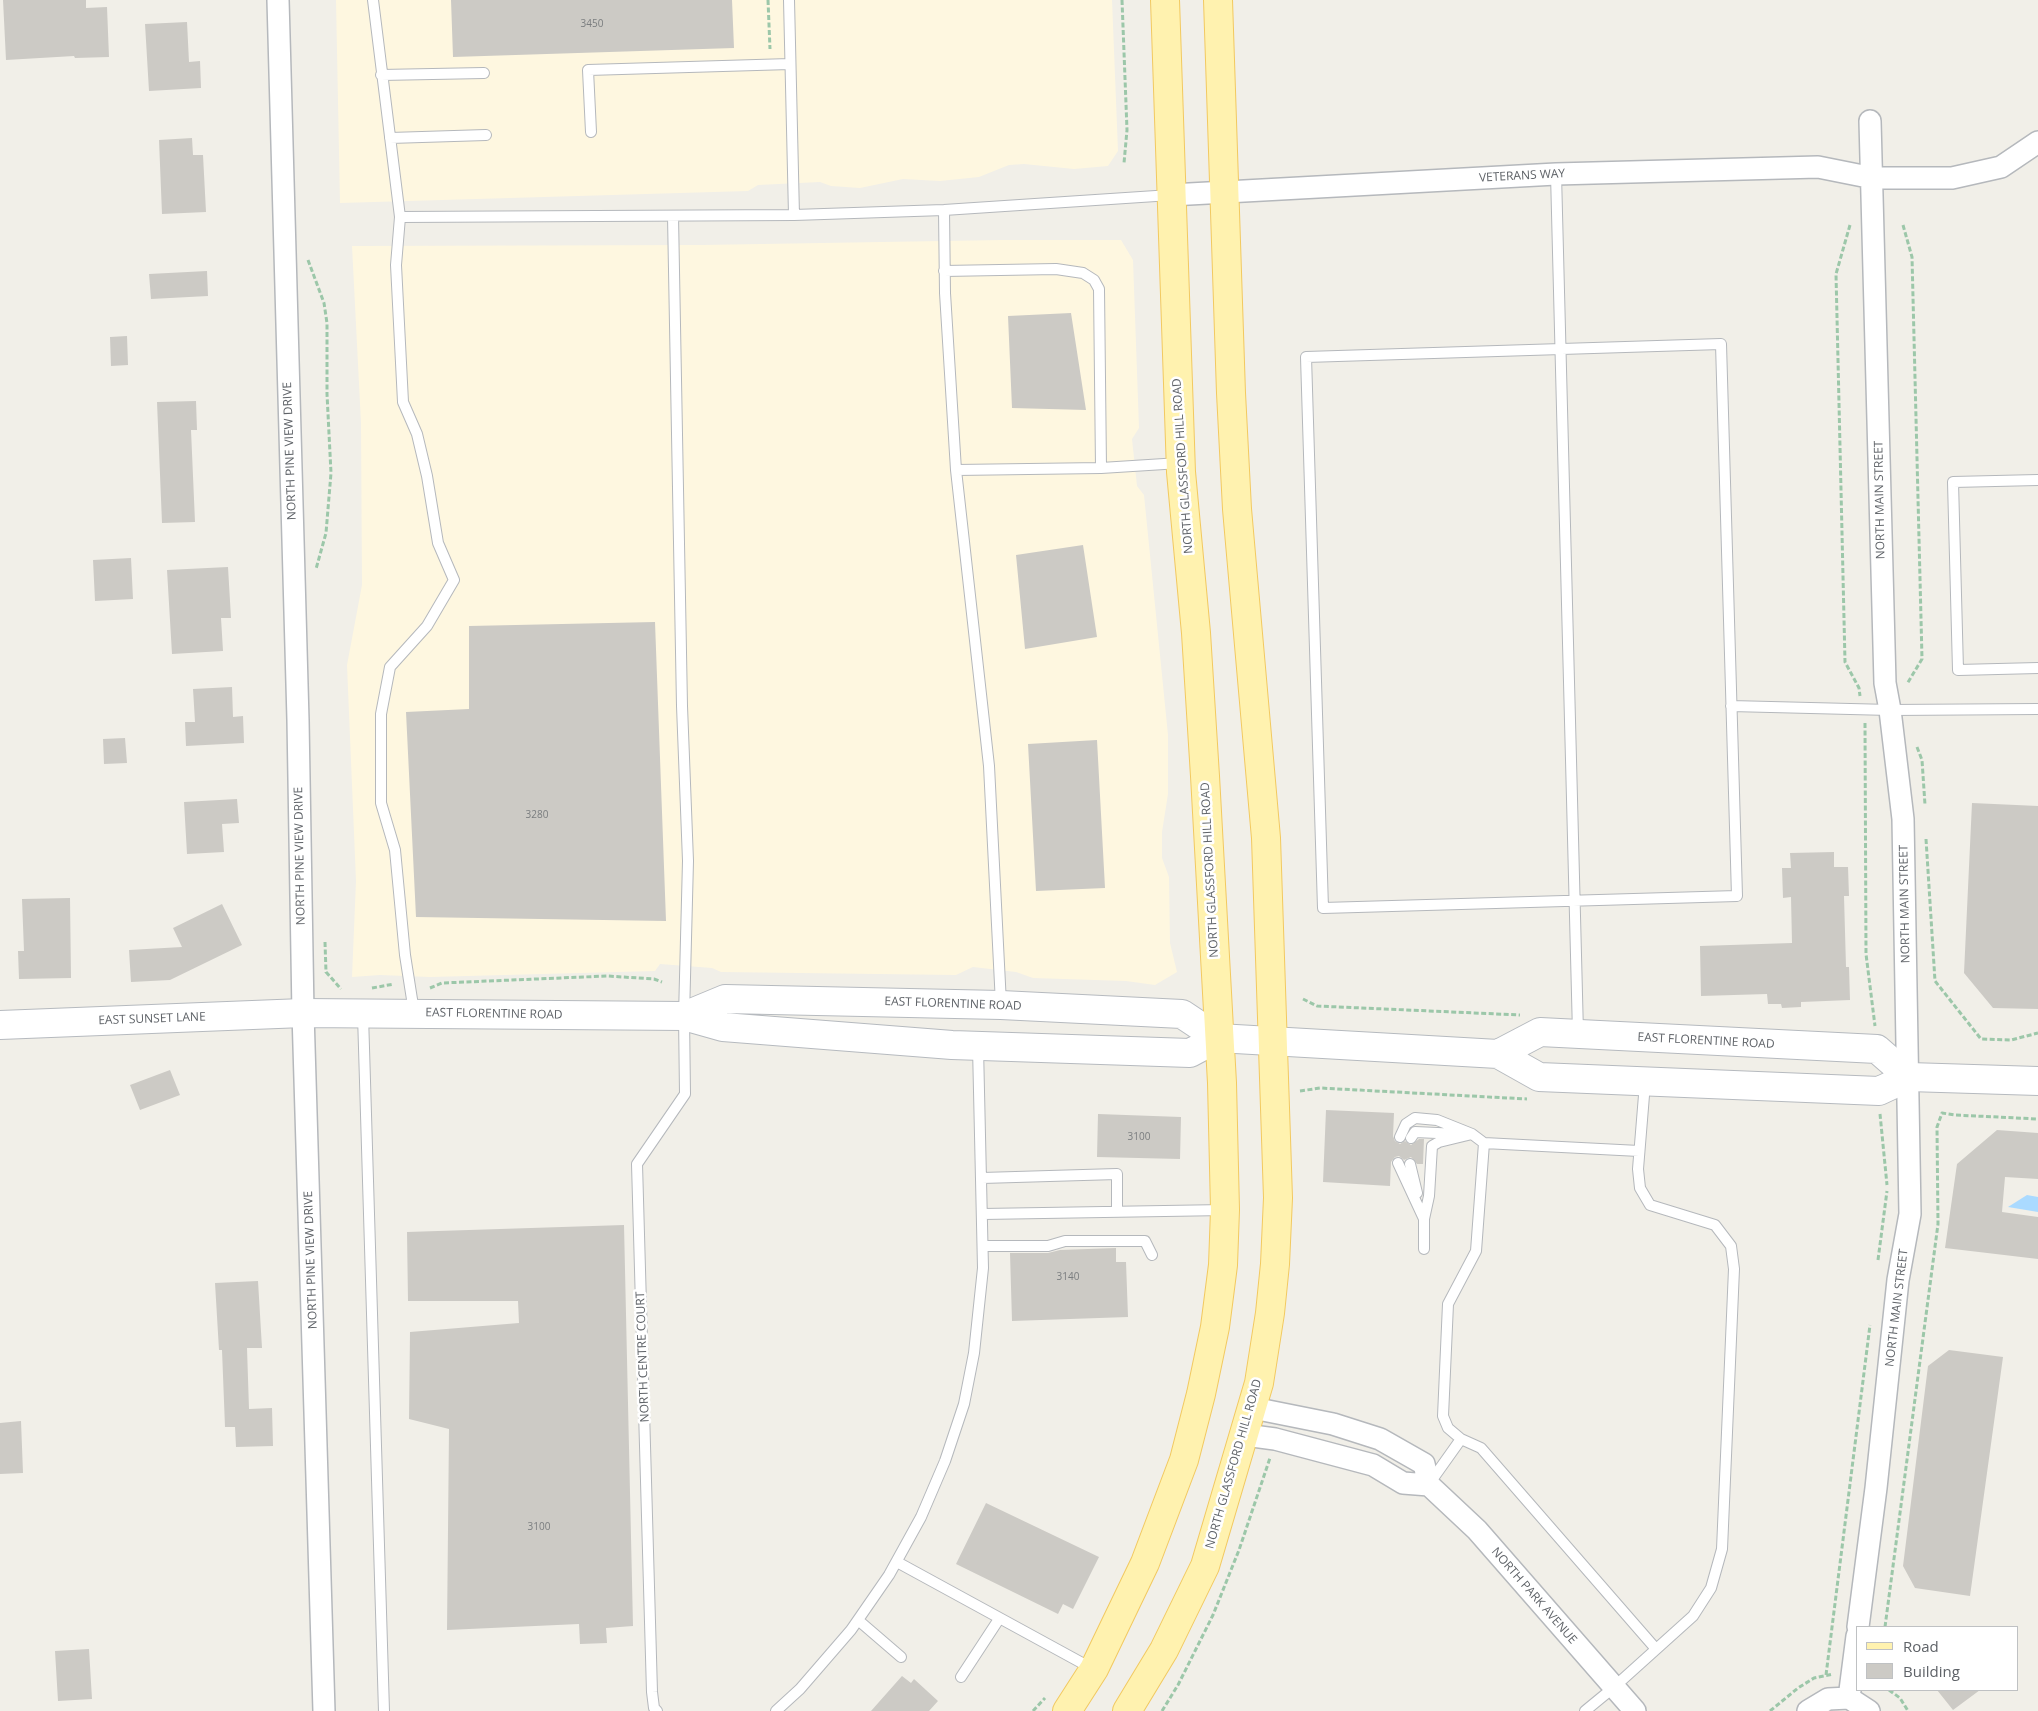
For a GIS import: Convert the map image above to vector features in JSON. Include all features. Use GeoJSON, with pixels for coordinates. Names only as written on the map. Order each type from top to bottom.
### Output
{"type":"FeatureCollection","features":[{"type":"Feature","properties":{"kind":"main road","name":"NORTH GLASSFORD HILL ROAD"},"geometry":{"type":"LineString","coordinates":[[1059,1701],[1094,1669],[1145,1563],[1184,1460],[1201,1394],[1215,1327],[1223,1264],[1226,1210],[1222,1084],[1196,633],[1180,463],[1165,0]]}},
{"type":"Feature","properties":{"kind":"main road","name":"NORTH GLASSFORD HILL ROAD"},"geometry":{"type":"LineString","coordinates":[[1127,1711],[1164,1650],[1205,1566],[1253,1408],[1259,1383],[1270,1312],[1278,1198],[1266,838],[1237,509],[1218,0]]}},
{"type":"Feature","properties":{"kind":"street","name":"NORTH PINE VIEW DRIVE"},"geometry":{"type":"LineString","coordinates":[[278,0],[298,729],[303,1012],[324,1711]]}},
{"type":"Feature","properties":{"kind":"street","name":"NORTH MAIN STREET"},"geometry":{"type":"LineString","coordinates":[[1858,1626],[1876,1488],[1898,1280],[1910,1214],[1903,819],[1885,683],[1870,121]]}},
{"type":"Feature","properties":{"kind":"street"},"geometry":{"type":"LineString","coordinates":[[1872,178],[1952,178],[2002,167],[2038,142]]}},
{"type":"Feature","properties":{"kind":"street","name":"VETERANS WAY"},"geometry":{"type":"LineString","coordinates":[[1171,194],[1556,174],[1818,167],[1872,178]]}},
{"type":"Feature","properties":{"kind":"street","name":"EAST FLORENTINE ROAD"},"geometry":{"type":"LineString","coordinates":[[303,1012],[365,1000],[414,1013],[684,1016],[723,1027],[978,1046],[1190,1053],[1218,1038],[1182,1014],[1001,1005],[725,999],[684,1016]]}},
{"type":"Feature","properties":{"kind":"street","name":"EAST SUNSET LANE"},"geometry":{"type":"LineString","coordinates":[[0,1025],[303,1012]]}},
{"type":"Feature","properties":{"kind":"street","name":"EAST FLORENTINE ROAD"},"geometry":{"type":"LineString","coordinates":[[1498,1054],[1540,1032],[1877,1049],[1909,1076]]}},
{"type":"Feature","properties":{"kind":"street"},"geometry":{"type":"LineString","coordinates":[[1218,1038],[1498,1054],[1539,1077],[1879,1091],[1909,1076],[2038,1081]]}},
{"type":"Feature","properties":{"kind":"street"},"geometry":{"type":"LineString","coordinates":[[1245,1435],[1275,1439],[1341,1456],[1373,1466],[1403,1483],[1429,1485],[1424,1464],[1380,1439],[1333,1424],[1253,1408]]}},
{"type":"Feature","properties":{"kind":"street","name":"NORTH PARK AVENUE"},"geometry":{"type":"LineString","coordinates":[[1429,1485],[1477,1530],[1635,1711]]}},
{"type":"Feature","properties":{"kind":"street"},"geometry":{"type":"LineString","coordinates":[[1849,1698],[1856,1644]]}},
{"type":"Feature","properties":{"kind":"street"},"geometry":{"type":"LineString","coordinates":[[1808,1711],[1828,1700],[1849,1698],[1869,1711]]}},
{"type":"Feature","properties":{"kind":"lane"},"geometry":{"type":"LineString","coordinates":[[373,0],[400,217],[396,265],[403,402],[417,434],[438,543],[454,580],[427,626],[390,667],[381,714],[381,803],[395,850],[405,955],[414,1013]]}},
{"type":"Feature","properties":{"kind":"lane"},"geometry":{"type":"LineString","coordinates":[[789,0],[794,215]]}},
{"type":"Feature","properties":{"kind":"lane"},"geometry":{"type":"LineString","coordinates":[[591,132],[588,70],[790,64]]}},
{"type":"Feature","properties":{"kind":"lane"},"geometry":{"type":"LineString","coordinates":[[381,76],[484,72]]}},
{"type":"Feature","properties":{"kind":"lane"},"geometry":{"type":"LineString","coordinates":[[390,138],[486,136]]}},
{"type":"Feature","properties":{"kind":"lane"},"geometry":{"type":"LineString","coordinates":[[1556,174],[1578,1035]]}},
{"type":"Feature","properties":{"kind":"lane"},"geometry":{"type":"LineString","coordinates":[[400,217],[794,215],[944,210],[1171,194]]}},
{"type":"Feature","properties":{"kind":"lane"},"geometry":{"type":"LineString","coordinates":[[944,210],[944,270],[956,470],[989,766],[1001,1005]]}},
{"type":"Feature","properties":{"kind":"lane","name":"NORTH CENTRE COURT"},"geometry":{"type":"LineString","coordinates":[[657,1711],[654,1708],[652,1692],[637,1164],[685,1094],[684,1016],[688,861],[682,706],[673,216]]}},
{"type":"Feature","properties":{"kind":"lane"},"geometry":{"type":"LineString","coordinates":[[944,270],[1056,269],[1083,273],[1094,280],[1099,289],[1101,468]]}},
{"type":"Feature","properties":{"kind":"lane"},"geometry":{"type":"LineString","coordinates":[[1721,344],[1731,706],[1737,896],[1323,908],[1306,357],[1721,344]]}},
{"type":"Feature","properties":{"kind":"lane"},"geometry":{"type":"LineString","coordinates":[[956,470],[1101,468],[1180,463]]}},
{"type":"Feature","properties":{"kind":"lane"},"geometry":{"type":"LineString","coordinates":[[2038,480],[1953,482],[1958,670],[2038,668]]}},
{"type":"Feature","properties":{"kind":"lane"},"geometry":{"type":"LineString","coordinates":[[1731,706],[1890,710],[2038,709]]}},
{"type":"Feature","properties":{"kind":"lane"},"geometry":{"type":"LineString","coordinates":[[365,1000],[384,1711]]}},
{"type":"Feature","properties":{"kind":"lane"},"geometry":{"type":"LineString","coordinates":[[776,1711],[800,1688],[858,1620],[896,1562],[920,1517],[945,1461],[964,1404],[974,1352],[983,1268],[978,1046]]}},
{"type":"Feature","properties":{"kind":"lane"},"geometry":{"type":"LineString","coordinates":[[1585,1711],[1693,1616],[1711,1588],[1722,1549],[1734,1269],[1731,1246],[1715,1225],[1650,1205],[1640,1188],[1638,1168],[1646,1082]]}},
{"type":"Feature","properties":{"kind":"lane"},"geometry":{"type":"LineString","coordinates":[[1406,1137],[1415,1132],[1472,1134],[1484,1143],[1639,1151]]}},
{"type":"Feature","properties":{"kind":"lane"},"geometry":{"type":"LineString","coordinates":[[1424,1249],[1424,1219],[1429,1196],[1432,1146],[1439,1142],[1472,1134]]}},
{"type":"Feature","properties":{"kind":"lane"},"geometry":{"type":"LineString","coordinates":[[1484,1143],[1476,1251],[1448,1304],[1443,1416],[1448,1428],[1461,1439],[1481,1448],[1656,1649]]}},
{"type":"Feature","properties":{"kind":"lane"},"geometry":{"type":"LineString","coordinates":[[1398,1163],[1424,1219]]}},
{"type":"Feature","properties":{"kind":"lane"},"geometry":{"type":"LineString","coordinates":[[1410,1164],[1424,1219]]}},
{"type":"Feature","properties":{"kind":"lane"},"geometry":{"type":"LineString","coordinates":[[982,1178],[1117,1174],[1117,1212]]}},
{"type":"Feature","properties":{"kind":"lane"},"geometry":{"type":"LineString","coordinates":[[983,1214],[1226,1210]]}},
{"type":"Feature","properties":{"kind":"lane"},"geometry":{"type":"LineString","coordinates":[[983,1246],[1048,1246],[1065,1241],[1145,1241],[1152,1255]]}},
{"type":"Feature","properties":{"kind":"lane"},"geometry":{"type":"LineString","coordinates":[[1429,1485],[1461,1439]]}},
{"type":"Feature","properties":{"kind":"lane"},"geometry":{"type":"LineString","coordinates":[[896,1562],[1094,1669]]}},
{"type":"Feature","properties":{"kind":"lane"},"geometry":{"type":"LineString","coordinates":[[961,1677],[999,1619]]}},
{"type":"Feature","properties":{"kind":"lane"},"geometry":{"type":"LineString","coordinates":[[858,1620],[901,1657]]}},
{"type":"Feature","properties":{"kind":"path"},"geometry":{"type":"LineString","coordinates":[[768,0],[770,52]]}},
{"type":"Feature","properties":{"kind":"path"},"geometry":{"type":"LineString","coordinates":[[1122,0],[1127,130],[1124,163]]}},
{"type":"Feature","properties":{"kind":"path"},"geometry":{"type":"LineString","coordinates":[[1850,225],[1836,274],[1839,422],[1845,662],[1859,688],[1860,696]]}},
{"type":"Feature","properties":{"kind":"path"},"geometry":{"type":"LineString","coordinates":[[1903,225],[1912,257],[1922,659],[1905,688]]}},
{"type":"Feature","properties":{"kind":"path"},"geometry":{"type":"LineString","coordinates":[[305,251],[324,303],[327,323],[327,394],[331,473],[326,533],[316,570]]}},
{"type":"Feature","properties":{"kind":"path"},"geometry":{"type":"LineString","coordinates":[[1865,723],[1866,954],[1876,1029]]}},
{"type":"Feature","properties":{"kind":"path"},"geometry":{"type":"LineString","coordinates":[[1916,744],[1922,760],[1925,808]]}},
{"type":"Feature","properties":{"kind":"path"},"geometry":{"type":"LineString","coordinates":[[1926,837],[1935,981],[1981,1039],[2005,1040],[2038,1033]]}},
{"type":"Feature","properties":{"kind":"path"},"geometry":{"type":"LineString","coordinates":[[325,933],[326,972],[340,989],[349,989]]}},
{"type":"Feature","properties":{"kind":"path"},"geometry":{"type":"LineString","coordinates":[[430,988],[442,984],[607,976],[654,979],[662,982]]}},
{"type":"Feature","properties":{"kind":"path"},"geometry":{"type":"LineString","coordinates":[[365,1000],[394,984]]}},
{"type":"Feature","properties":{"kind":"path"},"geometry":{"type":"LineString","coordinates":[[1877,1270],[1887,1190],[1880,1111]]}},
{"type":"Feature","properties":{"kind":"path"},"geometry":{"type":"LineString","coordinates":[[1885,1626],[1938,1224],[1937,1127],[1942,1113],[1955,1116],[2038,1119]]}},
{"type":"Feature","properties":{"kind":"path"},"geometry":{"type":"LineString","coordinates":[[1826,1675],[1871,1319]]}},
{"type":"Feature","properties":{"kind":"path"},"geometry":{"type":"LineString","coordinates":[[1890,1691],[1900,1698],[1908,1711]]}},
{"type":"Feature","properties":{"kind":"path"},"geometry":{"type":"LineString","coordinates":[[1033,1711],[1059,1701]]}},
{"type":"Feature","properties":{"kind":"shaded area"},"geometry":{"type":"Polygon","coordinates":[[[336,0],[1112,0],[1118,151],[1108,166],[1074,169],[1024,164],[1009,165],[979,177],[940,181],[903,179],[860,188],[831,186],[820,182],[758,185],[748,191],[340,203],[336,0]]]}},
{"type":"Feature","properties":{"kind":"shaded area"},"geometry":{"type":"Polygon","coordinates":[[[1121,240],[1133,260],[1139,428],[1132,439],[1137,486],[1144,495],[1168,735],[1168,794],[1162,832],[1162,858],[1169,877],[1170,943],[1177,972],[1155,985],[1126,981],[1033,978],[1016,972],[973,967],[956,975],[721,972],[712,968],[660,964],[655,971],[430,977],[380,975],[352,977],[356,881],[347,665],[362,585],[361,423],[352,246],[702,245],[1121,240]]]}},
{"type":"Feature","properties":{"kind":"water"},"geometry":{"type":"Polygon","coordinates":[[[2027,1195],[2038,1197],[2038,1212],[2008,1207],[2027,1195]]]}},
{"type":"Feature","properties":{"kind":"building"},"geometry":{"type":"Polygon","coordinates":[[[3,0],[86,0],[86,8],[107,7],[109,57],[75,58],[74,56],[6,60],[3,0]]]}},
{"type":"Feature","properties":{"kind":"building"},"geometry":{"type":"Polygon","coordinates":[[[451,0],[732,0],[734,48],[453,57],[451,0]]]}},
{"type":"Feature","properties":{"kind":"building"},"geometry":{"type":"Polygon","coordinates":[[[187,22],[189,62],[200,61],[201,88],[149,91],[145,24],[187,22]]]}},
{"type":"Feature","properties":{"kind":"building"},"geometry":{"type":"Polygon","coordinates":[[[192,138],[193,155],[203,155],[206,212],[162,214],[159,140],[192,138]]]}},
{"type":"Feature","properties":{"kind":"building"},"geometry":{"type":"Polygon","coordinates":[[[207,271],[208,296],[151,299],[149,274],[207,271]]]}},
{"type":"Feature","properties":{"kind":"building"},"geometry":{"type":"Polygon","coordinates":[[[1071,313],[1086,410],[1012,408],[1008,316],[1071,313]]]}},
{"type":"Feature","properties":{"kind":"building"},"geometry":{"type":"Polygon","coordinates":[[[127,336],[128,365],[111,366],[110,337],[127,336]]]}},
{"type":"Feature","properties":{"kind":"building"},"geometry":{"type":"Polygon","coordinates":[[[196,401],[197,430],[191,430],[195,522],[162,523],[157,402],[196,401]]]}},
{"type":"Feature","properties":{"kind":"building"},"geometry":{"type":"Polygon","coordinates":[[[1083,545],[1097,637],[1025,649],[1016,555],[1083,545]]]}},
{"type":"Feature","properties":{"kind":"building"},"geometry":{"type":"Polygon","coordinates":[[[131,558],[133,599],[95,601],[93,560],[131,558]]]}},
{"type":"Feature","properties":{"kind":"building"},"geometry":{"type":"Polygon","coordinates":[[[228,567],[231,618],[221,618],[223,651],[172,654],[167,570],[228,567]]]}},
{"type":"Feature","properties":{"kind":"building"},"geometry":{"type":"Polygon","coordinates":[[[655,622],[666,921],[416,917],[406,712],[469,709],[469,626],[655,622]]]}},
{"type":"Feature","properties":{"kind":"building"},"geometry":{"type":"Polygon","coordinates":[[[232,687],[233,717],[243,716],[244,743],[186,746],[185,722],[195,722],[193,689],[232,687]]]}},
{"type":"Feature","properties":{"kind":"building"},"geometry":{"type":"Polygon","coordinates":[[[125,738],[127,763],[104,764],[103,739],[125,738]]]}},
{"type":"Feature","properties":{"kind":"building"},"geometry":{"type":"Polygon","coordinates":[[[1097,740],[1105,888],[1036,891],[1028,744],[1097,740]]]}},
{"type":"Feature","properties":{"kind":"building"},"geometry":{"type":"Polygon","coordinates":[[[237,799],[239,823],[222,824],[224,852],[187,854],[184,802],[237,799]]]}},
{"type":"Feature","properties":{"kind":"building"},"geometry":{"type":"Polygon","coordinates":[[[1972,803],[2038,806],[2038,1009],[1993,1008],[1964,973],[1972,803]]]}},
{"type":"Feature","properties":{"kind":"building"},"geometry":{"type":"Polygon","coordinates":[[[1834,852],[1834,867],[1848,867],[1849,896],[1844,896],[1846,967],[1849,967],[1850,1000],[1801,1002],[1801,1007],[1782,1008],[1781,1004],[1768,1004],[1767,994],[1701,996],[1700,946],[1792,943],[1791,897],[1783,898],[1782,868],[1791,868],[1790,853],[1834,852]]]}},
{"type":"Feature","properties":{"kind":"building"},"geometry":{"type":"Polygon","coordinates":[[[70,898],[71,978],[19,979],[18,951],[24,951],[22,899],[70,898]]]}},
{"type":"Feature","properties":{"kind":"building"},"geometry":{"type":"Polygon","coordinates":[[[222,904],[242,945],[170,980],[131,982],[129,950],[182,947],[173,928],[222,904]]]}},
{"type":"Feature","properties":{"kind":"building"},"geometry":{"type":"Polygon","coordinates":[[[170,1070],[180,1095],[140,1110],[130,1085],[170,1070]]]}},
{"type":"Feature","properties":{"kind":"building"},"geometry":{"type":"Polygon","coordinates":[[[1326,1110],[1394,1113],[1393,1136],[1395,1141],[1400,1144],[1405,1141],[1411,1145],[1419,1139],[1424,1139],[1423,1164],[1417,1164],[1411,1157],[1404,1160],[1399,1156],[1395,1157],[1391,1162],[1390,1186],[1323,1182],[1326,1110]]]}},
{"type":"Feature","properties":{"kind":"building"},"geometry":{"type":"Polygon","coordinates":[[[1098,1114],[1181,1117],[1180,1159],[1097,1157],[1098,1114]]]}},
{"type":"Feature","properties":{"kind":"building"},"geometry":{"type":"Polygon","coordinates":[[[1997,1130],[2038,1133],[2038,1179],[2005,1177],[2002,1212],[2038,1217],[2038,1259],[1945,1248],[1957,1164],[1997,1130]]]}},
{"type":"Feature","properties":{"kind":"building"},"geometry":{"type":"Polygon","coordinates":[[[624,1225],[633,1626],[606,1628],[607,1643],[580,1644],[579,1624],[447,1630],[449,1429],[409,1419],[410,1332],[519,1323],[518,1301],[408,1301],[407,1232],[624,1225]]]}},
{"type":"Feature","properties":{"kind":"building"},"geometry":{"type":"Polygon","coordinates":[[[1116,1248],[1116,1262],[1126,1262],[1128,1317],[1012,1321],[1010,1253],[1048,1253],[1060,1250],[1116,1248]]]}},
{"type":"Feature","properties":{"kind":"building"},"geometry":{"type":"Polygon","coordinates":[[[258,1281],[262,1348],[247,1348],[249,1409],[272,1408],[273,1446],[236,1447],[235,1427],[225,1427],[222,1350],[219,1350],[215,1283],[258,1281]]]}},
{"type":"Feature","properties":{"kind":"building"},"geometry":{"type":"Polygon","coordinates":[[[1949,1350],[2003,1357],[1970,1596],[1915,1588],[1903,1566],[1928,1366],[1949,1350]]]}},
{"type":"Feature","properties":{"kind":"building"},"geometry":{"type":"Polygon","coordinates":[[[21,1421],[23,1473],[0,1474],[0,1423],[21,1421]]]}},
{"type":"Feature","properties":{"kind":"building"},"geometry":{"type":"Polygon","coordinates":[[[986,1503],[1099,1557],[1073,1609],[1063,1604],[1058,1614],[956,1564],[986,1503]]]}},
{"type":"Feature","properties":{"kind":"building"},"geometry":{"type":"Polygon","coordinates":[[[89,1649],[92,1699],[58,1701],[55,1651],[89,1649]]]}},
{"type":"Feature","properties":{"kind":"building"},"geometry":{"type":"Polygon","coordinates":[[[902,1676],[911,1683],[914,1679],[938,1701],[929,1711],[871,1711],[902,1676]]]}},
{"type":"Feature","properties":{"kind":"building"},"geometry":{"type":"Polygon","coordinates":[[[1938,1691],[1979,1691],[1953,1710],[1938,1691]]]}}]}
